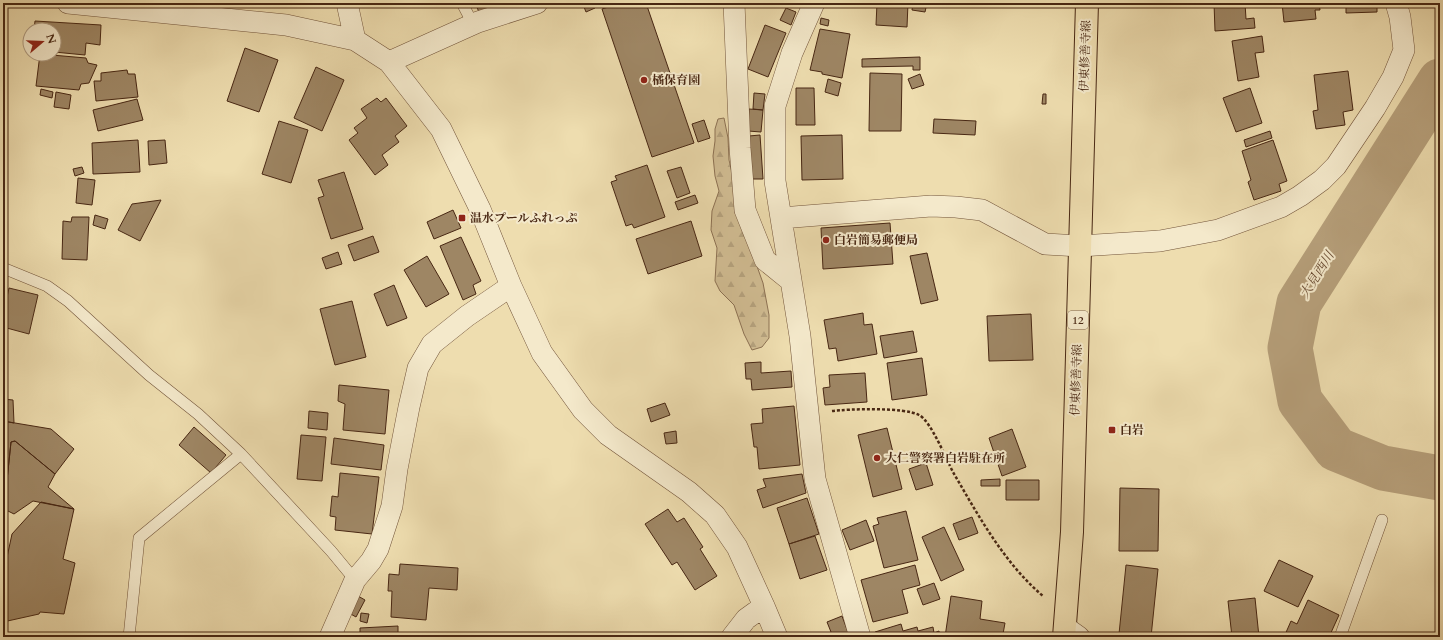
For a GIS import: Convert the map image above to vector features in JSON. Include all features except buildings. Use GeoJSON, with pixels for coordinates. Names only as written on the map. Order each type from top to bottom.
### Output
{"type":"FeatureCollection","features":[{"type":"Feature","properties":{"kind":"main road","name":"伊東修善寺線"},"geometry":{"type":"LineString","coordinates":[[1068,629],[1087,3]]}},
{"type":"Feature","properties":{"kind":"street"},"geometry":{"type":"LineString","coordinates":[[68,3],[286,25],[355,40],[389,62],[441,129],[480,209],[542,353],[583,410],[608,434],[689,492],[715,515],[737,548],[777,637]]}},
{"type":"Feature","properties":{"kind":"street"},"geometry":{"type":"LineString","coordinates":[[347,3],[355,40]]}},
{"type":"Feature","properties":{"kind":"street"},"geometry":{"type":"LineString","coordinates":[[389,62],[473,24],[537,3]]}},
{"type":"Feature","properties":{"kind":"street"},"geometry":{"type":"LineString","coordinates":[[734,3],[740,148],[745,210],[765,260],[791,281]]}},
{"type":"Feature","properties":{"kind":"street"},"geometry":{"type":"LineString","coordinates":[[814,3],[792,53],[775,106],[775,181],[800,336],[815,479],[860,637]]}},
{"type":"Feature","properties":{"kind":"street"},"geometry":{"type":"LineString","coordinates":[[781,218],[931,206],[956,207],[982,210],[1045,244],[1080,246],[1160,241],[1218,230],[1281,207],[1300,196],[1322,180],[1336,166],[1375,108],[1393,77],[1404,50],[1400,17],[1396,3]]}},
{"type":"Feature","properties":{"kind":"street"},"geometry":{"type":"LineString","coordinates":[[330,637],[355,580],[371,561],[378,549],[392,506],[397,470],[418,368],[432,344],[467,316],[512,286]]}},
{"type":"Feature","properties":{"kind":"street"},"geometry":{"type":"LineString","coordinates":[[732,637],[746,619],[764,606]]}},
{"type":"Feature","properties":{"kind":"lane"},"geometry":{"type":"LineString","coordinates":[[462,3],[473,24]]}},
{"type":"Feature","properties":{"kind":"lane"},"geometry":{"type":"LineString","coordinates":[[3,268],[47,286],[68,301],[149,375],[198,414],[241,454],[331,551],[355,580]]}},
{"type":"Feature","properties":{"kind":"lane"},"geometry":{"type":"LineString","coordinates":[[129,637],[138,538],[241,454]]}},
{"type":"Feature","properties":{"kind":"lane"},"geometry":{"type":"LineString","coordinates":[[1340,637],[1382,520]]}},
{"type":"Feature","properties":{"kind":"path"},"geometry":{"type":"LineString","coordinates":[[807,414],[851,409],[903,411],[919,415],[931,429],[952,470],[996,544],[1068,629]]}},
{"type":"Feature","properties":{"kind":"green space"},"geometry":{"type":"Polygon","coordinates":[[[724,118],[728,138],[729,160],[750,247],[763,283],[769,315],[769,338],[762,347],[752,350],[744,334],[734,305],[720,291],[715,281],[717,248],[711,230],[712,211],[719,191],[715,176],[713,156],[715,129],[718,119],[724,118]]]}},
{"type":"Feature","properties":{"kind":"waterway","name":"大見西川"},"geometry":{"type":"LineString","coordinates":[[1440,81],[1299,303],[1290,348],[1300,401],[1336,449],[1383,468],[1440,478]]}},
{"type":"Feature","properties":{"kind":"place","name":"橘保育園"},"geometry":{"type":"Point","coordinates":[644,80]}},
{"type":"Feature","properties":{"kind":"place","name":"温水プールふれっぷ"},"geometry":{"type":"Point","coordinates":[462,218]}},
{"type":"Feature","properties":{"kind":"place","name":"白岩簡易郵便局"},"geometry":{"type":"Point","coordinates":[826,240]}},
{"type":"Feature","properties":{"kind":"place","name":"白岩"},"geometry":{"type":"Point","coordinates":[1112,430]}},
{"type":"Feature","properties":{"kind":"place","name":"大仁警察署白岩駐在所"},"geometry":{"type":"Point","coordinates":[877,458]}}]}
